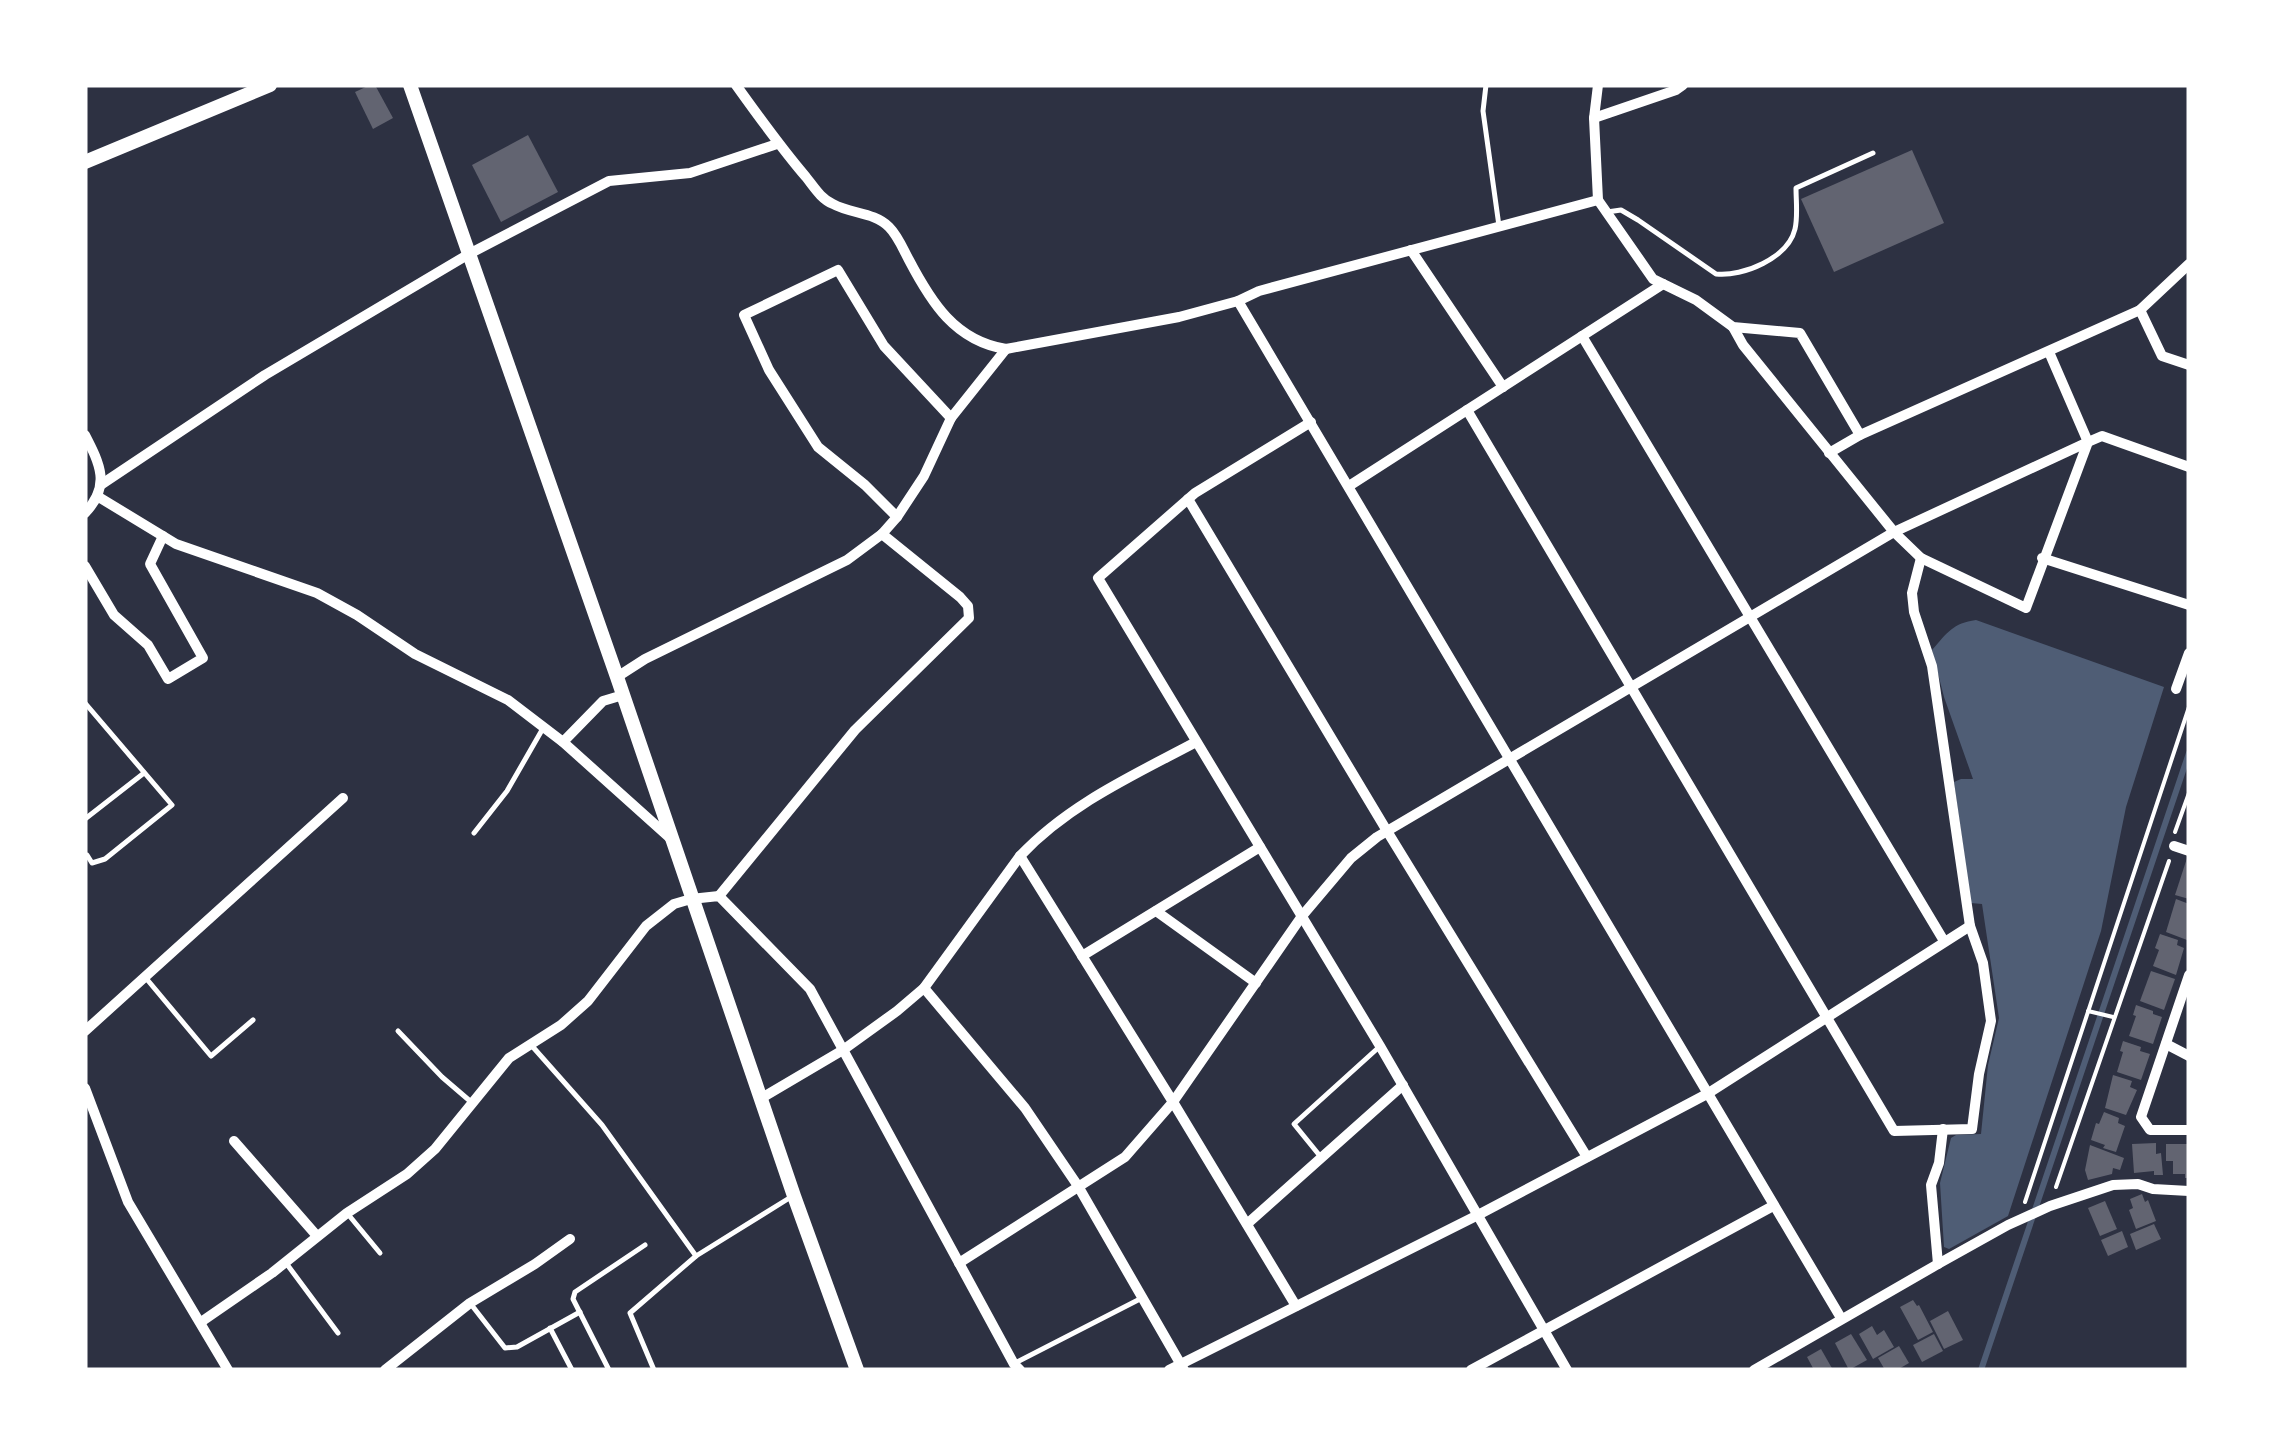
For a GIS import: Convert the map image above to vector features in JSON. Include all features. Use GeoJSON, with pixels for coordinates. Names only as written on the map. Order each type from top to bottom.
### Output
{"type":"FeatureCollection","features":[{"type":"Feature","properties":{"kind":"street"},"geometry":{"type":"LineString","coordinates":[[85,162],[270,85]]}},
{"type":"Feature","properties":{"kind":"street"},"geometry":{"type":"LineString","coordinates":[[410,85],[856,1370]]}},
{"type":"Feature","properties":{"kind":"street"},"geometry":{"type":"LineString","coordinates":[[736,85],[777,144],[822,197],[833,205],[874,216],[886,224],[947,320],[980,342],[1006,349],[1179,317],[1598,200]]}},
{"type":"Feature","properties":{"kind":"street"},"geometry":{"type":"LineString","coordinates":[[1598,85],[1594,118],[1598,200],[1653,279],[1696,300],[1733,327],[1755,361],[1894,532],[1921,558],[2026,608],[2088,442],[2049,352]]}},
{"type":"Feature","properties":{"kind":"street"},"geometry":{"type":"LineString","coordinates":[[1594,118],[1683,85]]}},
{"type":"Feature","properties":{"kind":"street"},"geometry":{"type":"LineString","coordinates":[[100,490],[265,375],[470,254],[610,181],[690,173],[777,144]]}},
{"type":"Feature","properties":{"kind":"street"},"geometry":{"type":"LineString","coordinates":[[1411,250],[1504,386]]}},
{"type":"Feature","properties":{"kind":"street"},"geometry":{"type":"LineString","coordinates":[[1829,452],[2140,310],[2189,264]]}},
{"type":"Feature","properties":{"kind":"street"},"geometry":{"type":"LineString","coordinates":[[896,518],[865,485],[818,447],[769,370],[744,316],[838,270],[884,346],[951,418]]}},
{"type":"Feature","properties":{"kind":"street"},"geometry":{"type":"LineString","coordinates":[[1349,486],[1663,284]]}},
{"type":"Feature","properties":{"kind":"street"},"geometry":{"type":"LineString","coordinates":[[1238,301],[1841,1318]]}},
{"type":"Feature","properties":{"kind":"street"},"geometry":{"type":"LineString","coordinates":[[2140,310],[2162,356],[2189,365]]}},
{"type":"Feature","properties":{"kind":"street"},"geometry":{"type":"LineString","coordinates":[[1733,327],[1800,333],[1860,436]]}},
{"type":"Feature","properties":{"kind":"street"},"geometry":{"type":"LineString","coordinates":[[1582,336],[1944,941]]}},
{"type":"Feature","properties":{"kind":"street"},"geometry":{"type":"LineString","coordinates":[[618,677],[645,659],[847,560],[882,534],[924,476],[951,418],[1006,349]]}},
{"type":"Feature","properties":{"kind":"street"},"geometry":{"type":"LineString","coordinates":[[1468,410],[1894,1131],[1972,1129],[1991,1022],[1982,963],[1970,926],[1932,666],[1914,612],[1912,593],[1921,558]]}},
{"type":"Feature","properties":{"kind":"street"},"geometry":{"type":"LineString","coordinates":[[1311,422],[1188,499],[1098,578],[1380,1046],[1568,1370]]}},
{"type":"Feature","properties":{"kind":"street"},"geometry":{"type":"LineString","coordinates":[[85,435],[100,468],[100,490],[85,513]]}},
{"type":"Feature","properties":{"kind":"street"},"geometry":{"type":"LineString","coordinates":[[959,1263],[1126,1157],[1173,1102],[1302,916],[1351,858],[1386,832],[1894,532],[2088,442],[2102,436],[2189,467]]}},
{"type":"Feature","properties":{"kind":"street"},"geometry":{"type":"LineString","coordinates":[[100,490],[176,544],[317,593],[357,614],[416,654],[508,700],[563,742],[671,839]]}},
{"type":"Feature","properties":{"kind":"street"},"geometry":{"type":"LineString","coordinates":[[1188,499],[1386,832],[1587,1157]]}},
{"type":"Feature","properties":{"kind":"street"},"geometry":{"type":"LineString","coordinates":[[201,1322],[407,1174],[435,1149],[509,1058],[562,1025],[588,1001],[646,926],[674,904],[719,896],[855,730],[970,618],[968,606],[960,597],[882,534]]}},
{"type":"Feature","properties":{"kind":"street"},"geometry":{"type":"LineString","coordinates":[[85,566],[114,615],[148,645],[168,680],[203,658],[150,564],[162,536]]}},
{"type":"Feature","properties":{"kind":"street"},"geometry":{"type":"LineString","coordinates":[[2042,558],[2189,605]]}},
{"type":"Feature","properties":{"kind":"street"},"geometry":{"type":"LineString","coordinates":[[2176,689],[2189,653]]}},
{"type":"Feature","properties":{"kind":"street"},"geometry":{"type":"LineString","coordinates":[[563,742],[603,701],[623,695]]}},
{"type":"Feature","properties":{"kind":"street"},"geometry":{"type":"LineString","coordinates":[[760,1099],[843,1050],[924,988],[1034,840],[1102,792],[1196,742]]}},
{"type":"Feature","properties":{"kind":"street"},"geometry":{"type":"LineString","coordinates":[[85,1032],[343,798]]}},
{"type":"Feature","properties":{"kind":"street"},"geometry":{"type":"LineString","coordinates":[[1082,956],[1260,846]]}},
{"type":"Feature","properties":{"kind":"street"},"geometry":{"type":"LineString","coordinates":[[2174,846],[2189,851]]}},
{"type":"Feature","properties":{"kind":"street"},"geometry":{"type":"LineString","coordinates":[[1020,856],[1296,1306]]}},
{"type":"Feature","properties":{"kind":"street"},"geometry":{"type":"LineString","coordinates":[[719,896],[810,989],[1017,1367]]}},
{"type":"Feature","properties":{"kind":"street"},"geometry":{"type":"LineString","coordinates":[[1156,911],[1256,983]]}},
{"type":"Feature","properties":{"kind":"street"},"geometry":{"type":"LineString","coordinates":[[1169,1370],[1183,1367],[1707,1094],[1970,926]]}},
{"type":"Feature","properties":{"kind":"street"},"geometry":{"type":"LineString","coordinates":[[2189,975],[2141,1117],[2150,1130],[2189,1130]]}},
{"type":"Feature","properties":{"kind":"street"},"geometry":{"type":"LineString","coordinates":[[924,988],[1025,1108],[1078,1186],[1183,1367]]}},
{"type":"Feature","properties":{"kind":"street"},"geometry":{"type":"LineString","coordinates":[[2166,1044],[2189,1056]]}},
{"type":"Feature","properties":{"kind":"street"},"geometry":{"type":"LineString","coordinates":[[1247,1224],[1403,1085]]}},
{"type":"Feature","properties":{"kind":"street"},"geometry":{"type":"LineString","coordinates":[[86,1092],[128,1202],[228,1370]]}},
{"type":"Feature","properties":{"kind":"street"},"geometry":{"type":"LineString","coordinates":[[1938,1264],[1931,1185],[1939,1163],[1943,1130]]}},
{"type":"Feature","properties":{"kind":"street"},"geometry":{"type":"LineString","coordinates":[[234,1141],[317,1236]]}},
{"type":"Feature","properties":{"kind":"street"},"geometry":{"type":"LineString","coordinates":[[1754,1370],[1938,1264],[2047,1207],[2113,1185],[2189,1191]]}},
{"type":"Feature","properties":{"kind":"street"},"geometry":{"type":"LineString","coordinates":[[1471,1370],[1772,1206]]}},
{"type":"Feature","properties":{"kind":"street"},"geometry":{"type":"LineString","coordinates":[[386,1370],[470,1303],[570,1239]]}},
{"type":"Feature","properties":{"kind":"lane"},"geometry":{"type":"LineString","coordinates":[[1486,85],[1483,111],[1500,226]]}},
{"type":"Feature","properties":{"kind":"lane"},"geometry":{"type":"LineString","coordinates":[[1608,212],[1620,210],[1716,274],[1730,276],[1765,262],[1786,246],[1795,231],[1796,188],[1873,153]]}},
{"type":"Feature","properties":{"kind":"lane"},"geometry":{"type":"LineString","coordinates":[[85,702],[172,805],[105,859],[92,864],[86,855]]}},
{"type":"Feature","properties":{"kind":"lane"},"geometry":{"type":"LineString","coordinates":[[474,833],[506,790],[544,727]]}},
{"type":"Feature","properties":{"kind":"lane"},"geometry":{"type":"LineString","coordinates":[[85,819],[144,773]]}},
{"type":"Feature","properties":{"kind":"lane"},"geometry":{"type":"LineString","coordinates":[[145,977],[211,1056],[253,1020]]}},
{"type":"Feature","properties":{"kind":"lane"},"geometry":{"type":"LineString","coordinates":[[398,1031],[472,1103]]}},
{"type":"Feature","properties":{"kind":"lane"},"geometry":{"type":"LineString","coordinates":[[530,1044],[602,1125],[696,1256]]}},
{"type":"Feature","properties":{"kind":"lane"},"geometry":{"type":"LineString","coordinates":[[1320,1157],[1294,1124],[1380,1046]]}},
{"type":"Feature","properties":{"kind":"lane"},"geometry":{"type":"LineString","coordinates":[[654,1370],[630,1314],[696,1256],[794,1196]]}},
{"type":"Feature","properties":{"kind":"lane"},"geometry":{"type":"LineString","coordinates":[[348,1214],[380,1253]]}},
{"type":"Feature","properties":{"kind":"lane"},"geometry":{"type":"LineString","coordinates":[[609,1370],[573,1299],[575,1292],[645,1245]]}},
{"type":"Feature","properties":{"kind":"lane"},"geometry":{"type":"LineString","coordinates":[[285,1262],[338,1332]]}},
{"type":"Feature","properties":{"kind":"lane"},"geometry":{"type":"LineString","coordinates":[[1017,1367],[1143,1298]]}},
{"type":"Feature","properties":{"kind":"lane"},"geometry":{"type":"LineString","coordinates":[[470,1303],[505,1348],[516,1347],[580,1312]]}},
{"type":"Feature","properties":{"kind":"lane"},"geometry":{"type":"LineString","coordinates":[[550,1328],[572,1370]]}},
{"type":"Feature","properties":{"kind":"path"},"geometry":{"type":"LineString","coordinates":[[2018,1220],[2189,707]]}},
{"type":"Feature","properties":{"kind":"path"},"geometry":{"type":"LineString","coordinates":[[2047,1207],[2174,846],[2174,833],[2189,793]]}},
{"type":"Feature","properties":{"kind":"path"},"geometry":{"type":"LineString","coordinates":[[2089,1011],[2113,1016]]}},
{"type":"Feature","properties":{"kind":"water"},"geometry":{"type":"Polygon","coordinates":[[[1976,620],[2164,687],[2126,807],[2101,931],[2008,1216],[1949,1249],[1944,1247],[1940,1183],[1951,1138],[1981,1134],[1988,1065],[1999,1018],[1982,904],[1971,903],[1954,782],[1973,779],[1932,650],[1956,626],[1976,620]]]}},
{"type":"Feature","properties":{"kind":"building"},"geometry":{"type":"Polygon","coordinates":[[[375,85],[393,118],[373,129],[355,92],[375,85]]]}},
{"type":"Feature","properties":{"kind":"building"},"geometry":{"type":"Polygon","coordinates":[[[528,135],[558,192],[501,222],[472,165],[528,135]]]}},
{"type":"Feature","properties":{"kind":"building"},"geometry":{"type":"Polygon","coordinates":[[[1912,150],[1944,223],[1834,272],[1801,199],[1912,150]]]}},
{"type":"Feature","properties":{"kind":"building"},"geometry":{"type":"Polygon","coordinates":[[[2189,855],[2189,899],[2175,895],[2189,855]]]}},
{"type":"Feature","properties":{"kind":"building"},"geometry":{"type":"Polygon","coordinates":[[[2176,899],[2189,904],[2187,940],[2166,932],[2176,899]]]}},
{"type":"Feature","properties":{"kind":"building"},"geometry":{"type":"Polygon","coordinates":[[[2160,934],[2178,940],[2177,945],[2184,948],[2176,975],[2153,966],[2160,934]]]}},
{"type":"Feature","properties":{"kind":"building"},"geometry":{"type":"Polygon","coordinates":[[[2151,971],[2175,979],[2164,1010],[2140,1001],[2151,971]]]}},
{"type":"Feature","properties":{"kind":"building"},"geometry":{"type":"Polygon","coordinates":[[[2136,1005],[2162,1017],[2153,1044],[2129,1036],[2136,1005]]]}},
{"type":"Feature","properties":{"kind":"building"},"geometry":{"type":"Polygon","coordinates":[[[2123,1041],[2150,1054],[2141,1080],[2117,1072],[2123,1041]]]}},
{"type":"Feature","properties":{"kind":"building"},"geometry":{"type":"Polygon","coordinates":[[[2113,1075],[2132,1081],[2130,1087],[2137,1090],[2126,1115],[2105,1108],[2113,1075]]]}},
{"type":"Feature","properties":{"kind":"building"},"geometry":{"type":"Polygon","coordinates":[[[2104,1112],[2119,1118],[2118,1123],[2125,1126],[2116,1152],[2091,1140],[2104,1112]]]}},
{"type":"Feature","properties":{"kind":"building"},"geometry":{"type":"Polygon","coordinates":[[[2156,1143],[2163,1175],[2154,1175],[2154,1171],[2134,1173],[2132,1144],[2156,1143]]]}},
{"type":"Feature","properties":{"kind":"building"},"geometry":{"type":"Polygon","coordinates":[[[2166,1144],[2189,1144],[2189,1178],[2173,1174],[2173,1161],[2166,1161],[2166,1144]]]}},
{"type":"Feature","properties":{"kind":"building"},"geometry":{"type":"Polygon","coordinates":[[[2090,1145],[2124,1158],[2120,1170],[2113,1168],[2112,1174],[2088,1180],[2085,1170],[2090,1145]]]}},
{"type":"Feature","properties":{"kind":"building"},"geometry":{"type":"Polygon","coordinates":[[[2142,1194],[2156,1221],[2136,1229],[2129,1210],[2133,1208],[2130,1199],[2142,1194]]]}},
{"type":"Feature","properties":{"kind":"building"},"geometry":{"type":"Polygon","coordinates":[[[2105,1201],[2117,1229],[2100,1236],[2088,1208],[2105,1201]]]}},
{"type":"Feature","properties":{"kind":"building"},"geometry":{"type":"Polygon","coordinates":[[[2154,1224],[2161,1239],[2136,1250],[2130,1234],[2154,1224]]]}},
{"type":"Feature","properties":{"kind":"building"},"geometry":{"type":"Polygon","coordinates":[[[2122,1231],[2128,1247],[2108,1256],[2101,1240],[2122,1231]]]}},
{"type":"Feature","properties":{"kind":"building"},"geometry":{"type":"Polygon","coordinates":[[[1913,1300],[1933,1332],[1918,1340],[1900,1307],[1913,1300]]]}},
{"type":"Feature","properties":{"kind":"building"},"geometry":{"type":"Polygon","coordinates":[[[1948,1311],[1963,1340],[1944,1349],[1930,1321],[1948,1311]]]}},
{"type":"Feature","properties":{"kind":"building"},"geometry":{"type":"Polygon","coordinates":[[[1872,1326],[1877,1335],[1884,1330],[1894,1347],[1873,1359],[1859,1334],[1872,1326]]]}},
{"type":"Feature","properties":{"kind":"building"},"geometry":{"type":"Polygon","coordinates":[[[1851,1334],[1867,1360],[1849,1370],[1835,1343],[1851,1334]]]}},
{"type":"Feature","properties":{"kind":"building"},"geometry":{"type":"Polygon","coordinates":[[[1934,1334],[1943,1351],[1922,1362],[1913,1345],[1934,1334]]]}},
{"type":"Feature","properties":{"kind":"building"},"geometry":{"type":"Polygon","coordinates":[[[1899,1346],[1909,1363],[1897,1370],[1885,1370],[1878,1358],[1899,1346]]]}},
{"type":"Feature","properties":{"kind":"building"},"geometry":{"type":"Polygon","coordinates":[[[1821,1349],[1833,1370],[1814,1370],[1807,1357],[1821,1349]]]}},
{"type":"Feature","properties":{"kind":"waterway"},"geometry":{"type":"LineString","coordinates":[[1981,1370],[2189,753]]}}]}
